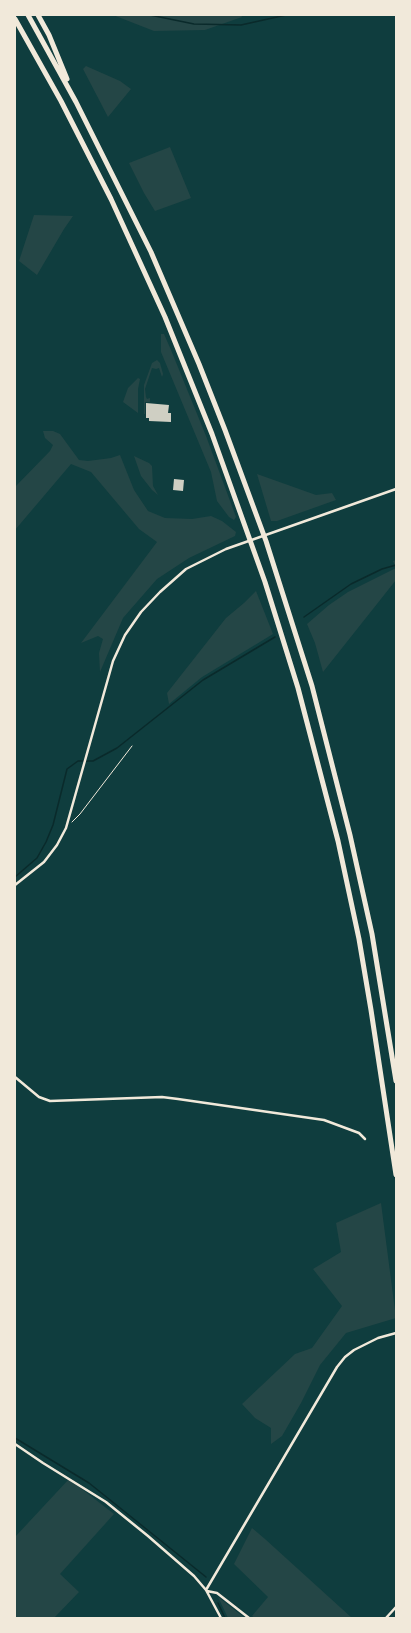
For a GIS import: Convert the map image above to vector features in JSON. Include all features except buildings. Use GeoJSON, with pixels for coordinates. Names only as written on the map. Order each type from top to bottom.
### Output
{"type":"FeatureCollection","features":[{"type":"Feature","properties":{"kind":"highway"},"geometry":{"type":"LineString","coordinates":[[28,15],[76,102],[123,193],[177,312],[225,430],[266,541],[312,686],[350,835],[372,934],[396,1081]]}},
{"type":"Feature","properties":{"kind":"highway"},"geometry":{"type":"LineString","coordinates":[[38,15],[49,35],[76,102]]}},
{"type":"Feature","properties":{"kind":"highway"},"geometry":{"type":"LineString","coordinates":[[16,22],[61,101],[107,192],[162,310],[215,441],[266,582],[298,688],[338,841],[359,939],[396,1175]]}},
{"type":"Feature","properties":{"kind":"street"},"geometry":{"type":"LineString","coordinates":[[15,886],[44,862],[57,845],[66,828],[113,661],[125,636],[141,612],[155,597],[186,569],[226,549],[396,489]]}},
{"type":"Feature","properties":{"kind":"street"},"geometry":{"type":"LineString","coordinates":[[15,1077],[39,1097],[50,1101],[162,1097],[324,1120],[359,1133],[365,1139]]}},
{"type":"Feature","properties":{"kind":"street"},"geometry":{"type":"LineString","coordinates":[[206,1590],[337,1367],[345,1357],[354,1350],[378,1338],[396,1333]]}},
{"type":"Feature","properties":{"kind":"street"},"geometry":{"type":"LineString","coordinates":[[15,1444],[43,1464],[106,1502],[194,1576],[206,1590],[220,1618]]}},
{"type":"Feature","properties":{"kind":"street"},"geometry":{"type":"LineString","coordinates":[[206,1590],[217,1593],[249,1618]]}},
{"type":"Feature","properties":{"kind":"street"},"geometry":{"type":"LineString","coordinates":[[386,1618],[396,1607]]}},
{"type":"Feature","properties":{"kind":"path"},"geometry":{"type":"LineString","coordinates":[[66,828],[80,814],[132,746]]}},
{"type":"Feature","properties":{"kind":"shaded area"},"geometry":{"type":"Polygon","coordinates":[[[113,15],[241,15],[242,17],[205,30],[154,31],[113,15]]]}},
{"type":"Feature","properties":{"kind":"shaded area"},"geometry":{"type":"Polygon","coordinates":[[[86,66],[120,81],[131,89],[108,117],[83,69],[86,66]]]}},
{"type":"Feature","properties":{"kind":"shaded area"},"geometry":{"type":"Polygon","coordinates":[[[170,147],[191,198],[155,211],[129,163],[170,147]]]}},
{"type":"Feature","properties":{"kind":"shaded area"},"geometry":{"type":"Polygon","coordinates":[[[34,215],[73,216],[37,275],[19,261],[34,215]]]}},
{"type":"Feature","properties":{"kind":"shaded area"},"geometry":{"type":"Polygon","coordinates":[[[161,334],[164,334],[206,436],[236,517],[234,520],[229,517],[217,501],[211,472],[161,352],[161,334]]]}},
{"type":"Feature","properties":{"kind":"shaded area"},"geometry":{"type":"Polygon","coordinates":[[[157,360],[160,363],[163,374],[162,377],[159,368],[152,368],[145,389],[146,397],[147,399],[150,398],[150,402],[145,402],[144,414],[144,385],[152,363],[157,360]]]}},
{"type":"Feature","properties":{"kind":"shaded area"},"geometry":{"type":"Polygon","coordinates":[[[138,378],[140,379],[138,389],[138,413],[123,402],[128,388],[138,378]]]}},
{"type":"Feature","properties":{"kind":"shaded area"},"geometry":{"type":"Polygon","coordinates":[[[43,431],[53,431],[60,434],[79,460],[88,461],[111,458],[120,455],[134,490],[148,511],[165,518],[192,519],[211,516],[222,521],[236,532],[235,536],[189,558],[157,579],[123,618],[100,672],[99,653],[103,639],[98,636],[81,643],[157,542],[139,529],[91,472],[71,464],[15,530],[15,487],[50,451],[53,445],[45,438],[43,431]]]}},
{"type":"Feature","properties":{"kind":"shaded area"},"geometry":{"type":"Polygon","coordinates":[[[134,456],[152,466],[153,486],[158,495],[141,476],[134,456]]]}},
{"type":"Feature","properties":{"kind":"shaded area"},"geometry":{"type":"Polygon","coordinates":[[[257,474],[316,495],[332,493],[336,500],[277,521],[271,521],[257,474]]]}},
{"type":"Feature","properties":{"kind":"shaded area"},"geometry":{"type":"Polygon","coordinates":[[[396,560],[396,568],[393,561],[396,560]]]}},
{"type":"Feature","properties":{"kind":"shaded area"},"geometry":{"type":"Polygon","coordinates":[[[396,568],[396,580],[323,672],[315,643],[307,624],[329,605],[348,592],[396,568]]]}},
{"type":"Feature","properties":{"kind":"shaded area"},"geometry":{"type":"Polygon","coordinates":[[[256,591],[273,634],[202,677],[169,704],[167,693],[226,618],[256,591]]]}},
{"type":"Feature","properties":{"kind":"shaded area"},"geometry":{"type":"Polygon","coordinates":[[[381,1203],[396,1318],[346,1333],[320,1365],[282,1436],[271,1444],[271,1428],[255,1418],[242,1404],[295,1354],[312,1348],[342,1306],[313,1269],[341,1252],[336,1223],[381,1203]]]}},
{"type":"Feature","properties":{"kind":"shaded area"},"geometry":{"type":"Polygon","coordinates":[[[69,1479],[114,1514],[60,1574],[79,1592],[54,1618],[15,1618],[15,1537],[69,1479]]]}},
{"type":"Feature","properties":{"kind":"shaded area"},"geometry":{"type":"Polygon","coordinates":[[[252,1528],[352,1618],[255,1618],[252,1616],[268,1597],[234,1564],[252,1528]]]}},
{"type":"Feature","properties":{"kind":"shaded area"},"geometry":{"type":"Polygon","coordinates":[[[218,1597],[245,1618],[228,1618],[218,1597]]]}},
{"type":"Feature","properties":{"kind":"waterway"},"geometry":{"type":"LineString","coordinates":[[150,15],[194,24],[241,25],[286,15]]}},
{"type":"Feature","properties":{"kind":"waterway"},"geometry":{"type":"LineString","coordinates":[[304,617],[351,584],[382,569],[396,565]]}},
{"type":"Feature","properties":{"kind":"waterway"},"geometry":{"type":"LineString","coordinates":[[15,877],[37,858],[46,842],[53,825],[67,769],[78,761],[93,761],[117,748],[203,680],[275,637]]}},
{"type":"Feature","properties":{"kind":"waterway"},"geometry":{"type":"LineString","coordinates":[[15,1438],[89,1483],[206,1577]]}},
{"type":"Feature","properties":{"kind":"waterway"},"geometry":{"type":"LineString","coordinates":[[218,1603],[225,1618]]}}]}
